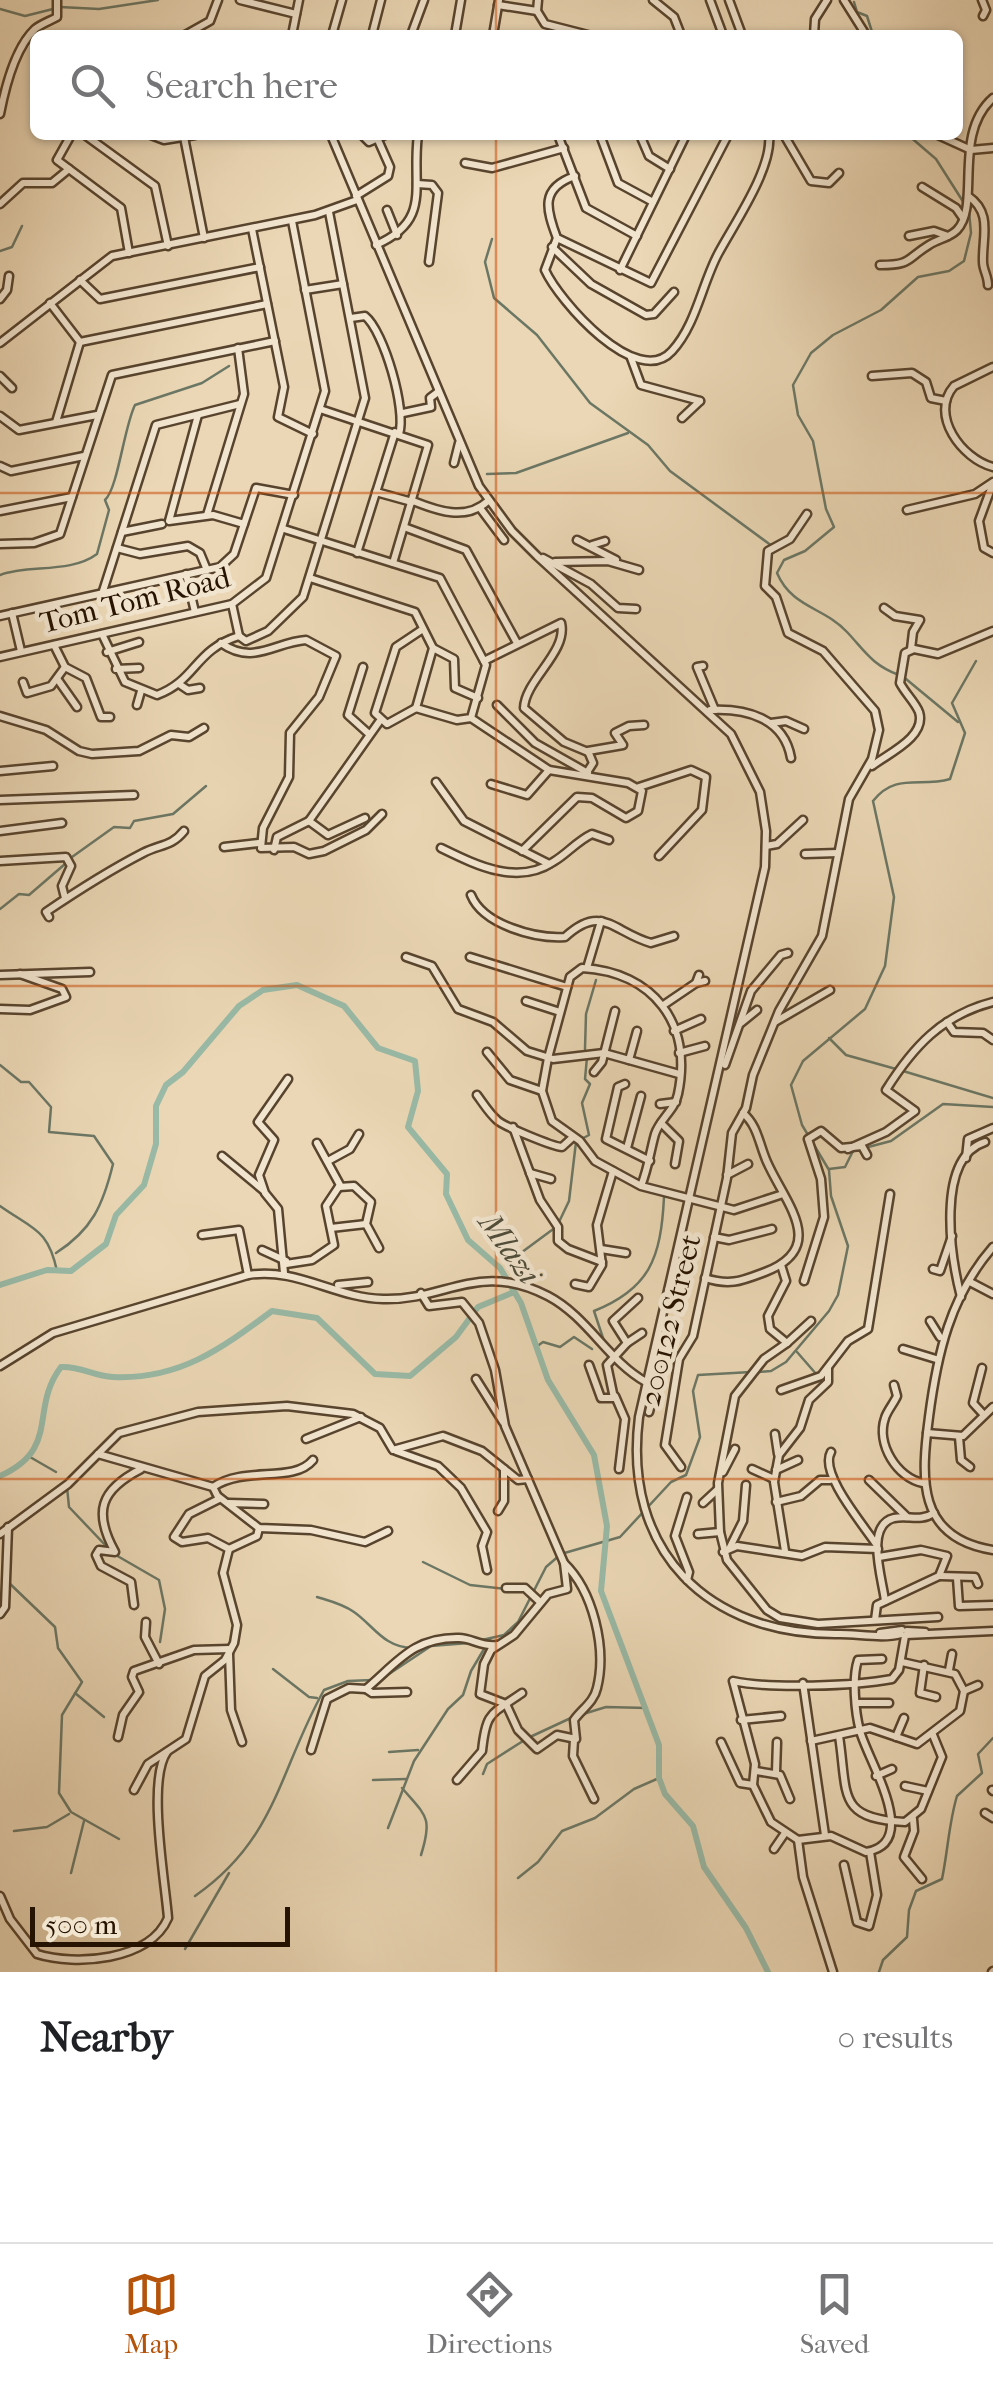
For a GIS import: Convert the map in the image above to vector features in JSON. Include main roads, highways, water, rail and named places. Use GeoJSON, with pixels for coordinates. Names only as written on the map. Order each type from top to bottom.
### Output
{"type":"FeatureCollection","features":[{"type":"Feature","properties":{"kind":"waterway"},"geometry":{"type":"LineString","coordinates":[[60,7],[99,9],[158,0]]}},
{"type":"Feature","properties":{"kind":"waterway"},"geometry":{"type":"LineString","coordinates":[[854,2],[857,12],[867,16],[871,30]]}},
{"type":"Feature","properties":{"kind":"waterway"},"geometry":{"type":"LineString","coordinates":[[0,9],[25,16],[53,9]]}},
{"type":"Feature","properties":{"kind":"waterway"},"geometry":{"type":"LineString","coordinates":[[899,675],[875,662],[838,624],[791,593],[777,573],[784,560],[805,551],[834,527],[826,509],[813,441],[798,415],[793,385],[811,353],[833,335],[881,310],[918,277],[949,271],[964,261],[971,233],[969,211],[936,159],[914,140]]}},
{"type":"Feature","properties":{"kind":"waterway"},"geometry":{"type":"LineString","coordinates":[[0,251],[12,247],[22,226]]}},
{"type":"Feature","properties":{"kind":"waterway"},"geometry":{"type":"LineString","coordinates":[[492,239],[485,262],[494,298],[537,335],[590,403],[648,445],[670,471],[772,546]]}},
{"type":"Feature","properties":{"kind":"waterway"},"geometry":{"type":"LineString","coordinates":[[0,575],[62,567],[97,554],[109,510],[105,500],[114,483],[135,405],[202,383],[229,366]]}},
{"type":"Feature","properties":{"kind":"waterway"},"geometry":{"type":"LineString","coordinates":[[487,474],[516,473],[628,433]]}},
{"type":"Feature","properties":{"kind":"waterway"},"geometry":{"type":"LineString","coordinates":[[759,1372],[771,1371],[786,1362],[829,1311],[838,1295],[848,1246],[831,1196],[829,1170],[802,1125],[791,1085],[803,1061],[865,1009],[885,966],[894,897],[873,801],[900,784],[950,779],[965,733],[952,703],[976,661]]}},
{"type":"Feature","properties":{"kind":"waterway"},"geometry":{"type":"LineString","coordinates":[[906,679],[958,722]]}},
{"type":"Feature","properties":{"kind":"waterway"},"geometry":{"type":"LineString","coordinates":[[72,857],[114,827],[130,828],[134,821],[173,814],[206,786]]}},
{"type":"Feature","properties":{"kind":"waterway"},"geometry":{"type":"LineString","coordinates":[[0,909],[19,894],[29,895],[65,864]]}},
{"type":"Feature","properties":{"kind":"waterway"},"geometry":{"type":"LineString","coordinates":[[585,1049],[586,1014],[596,980]]}},
{"type":"Feature","properties":{"kind":"waterway","name":"Mlazi"},"geometry":{"type":"LineString","coordinates":[[0,1285],[47,1270],[71,1271],[106,1244],[116,1215],[144,1185],[156,1144],[156,1106],[166,1085],[183,1072],[239,1006],[263,990],[297,985],[344,1006],[378,1048],[415,1061],[418,1091],[408,1127],[447,1174],[446,1194],[468,1240],[500,1268],[521,1303],[548,1380],[594,1455],[607,1526],[601,1591],[659,1745],[659,1778],[665,1794],[693,1826],[704,1867],[746,1928],[768,1972]]}},
{"type":"Feature","properties":{"kind":"waterway"},"geometry":{"type":"LineString","coordinates":[[829,1038],[846,1055],[896,1069]]}},
{"type":"Feature","properties":{"kind":"waterway"},"geometry":{"type":"LineString","coordinates":[[559,1222],[569,1201],[576,1142],[589,1135],[582,1103],[590,1084],[585,1079],[587,1057]]}},
{"type":"Feature","properties":{"kind":"waterway"},"geometry":{"type":"LineString","coordinates":[[0,1065],[21,1082],[29,1082],[51,1107],[49,1132],[94,1136],[113,1164],[105,1192],[87,1226],[56,1253]]}},
{"type":"Feature","properties":{"kind":"waterway"},"geometry":{"type":"LineString","coordinates":[[903,1071],[993,1098]]}},
{"type":"Feature","properties":{"kind":"waterway"},"geometry":{"type":"LineString","coordinates":[[829,1169],[845,1167],[853,1151],[891,1141],[943,1104],[993,1107]]}},
{"type":"Feature","properties":{"kind":"waterway"},"geometry":{"type":"LineString","coordinates":[[604,1341],[594,1311],[628,1293],[648,1269],[660,1238],[664,1197]]}},
{"type":"Feature","properties":{"kind":"waterway"},"geometry":{"type":"LineString","coordinates":[[0,1206],[44,1238],[57,1271]]}},
{"type":"Feature","properties":{"kind":"waterway"},"geometry":{"type":"LineString","coordinates":[[513,1290],[514,1258],[556,1227]]}},
{"type":"Feature","properties":{"kind":"waterway"},"geometry":{"type":"LineString","coordinates":[[0,1476],[19,1465],[38,1441],[47,1398],[61,1367],[113,1377],[159,1373],[217,1349],[272,1311],[317,1318],[375,1374],[410,1376],[456,1337],[478,1307],[514,1292]]}},
{"type":"Feature","properties":{"kind":"waterway"},"geometry":{"type":"LineString","coordinates":[[536,1347],[543,1342],[560,1347],[574,1337],[592,1349]]}},
{"type":"Feature","properties":{"kind":"waterway"},"geometry":{"type":"LineString","coordinates":[[797,1352],[817,1375]]}},
{"type":"Feature","properties":{"kind":"waterway"},"geometry":{"type":"LineString","coordinates":[[482,1640],[504,1635],[518,1622],[546,1567],[561,1554],[620,1537],[671,1482],[686,1475],[700,1437],[693,1391],[698,1375],[751,1372]]}},
{"type":"Feature","properties":{"kind":"waterway"},"geometry":{"type":"LineString","coordinates":[[30,1457],[56,1472]]}},
{"type":"Feature","properties":{"kind":"waterway"},"geometry":{"type":"LineString","coordinates":[[67,1487],[69,1507],[108,1548]]}},
{"type":"Feature","properties":{"kind":"waterway"},"geometry":{"type":"LineString","coordinates":[[114,1554],[159,1580],[165,1609],[160,1642]]}},
{"type":"Feature","properties":{"kind":"waterway"},"geometry":{"type":"LineString","coordinates":[[423,1562],[470,1585],[506,1589]]}},
{"type":"Feature","properties":{"kind":"waterway"},"geometry":{"type":"LineString","coordinates":[[7,1581],[55,1627],[58,1648],[82,1682],[62,1715],[59,1793],[71,1812],[119,1839]]}},
{"type":"Feature","properties":{"kind":"waterway"},"geometry":{"type":"LineString","coordinates":[[317,1597],[350,1609],[394,1644],[413,1648]]}},
{"type":"Feature","properties":{"kind":"waterway"},"geometry":{"type":"LineString","coordinates":[[388,1828],[414,1761],[448,1709],[463,1695],[471,1671],[490,1639]]}},
{"type":"Feature","properties":{"kind":"waterway"},"geometry":{"type":"LineString","coordinates":[[380,1680],[431,1646],[469,1643]]}},
{"type":"Feature","properties":{"kind":"waterway"},"geometry":{"type":"LineString","coordinates":[[273,1669],[309,1697],[317,1698]]}},
{"type":"Feature","properties":{"kind":"waterway"},"geometry":{"type":"LineString","coordinates":[[195,1896],[222,1874],[260,1827],[324,1690],[348,1681],[372,1680]]}},
{"type":"Feature","properties":{"kind":"waterway"},"geometry":{"type":"LineString","coordinates":[[75,1693],[104,1717]]}},
{"type":"Feature","properties":{"kind":"waterway"},"geometry":{"type":"LineString","coordinates":[[580,1715],[606,1707],[647,1708]]}},
{"type":"Feature","properties":{"kind":"waterway"},"geometry":{"type":"LineString","coordinates":[[530,1737],[573,1717]]}},
{"type":"Feature","properties":{"kind":"waterway"},"geometry":{"type":"LineString","coordinates":[[879,1972],[883,1960],[907,1937],[909,1910],[916,1891],[942,1879],[957,1796],[982,1773],[978,1754],[993,1738]]}},
{"type":"Feature","properties":{"kind":"waterway"},"geometry":{"type":"LineString","coordinates":[[483,1774],[487,1764],[523,1741]]}},
{"type":"Feature","properties":{"kind":"waterway"},"geometry":{"type":"LineString","coordinates":[[389,1752],[418,1750]]}},
{"type":"Feature","properties":{"kind":"waterway"},"geometry":{"type":"LineString","coordinates":[[518,1878],[538,1862],[562,1831],[595,1818],[634,1789],[659,1778]]}},
{"type":"Feature","properties":{"kind":"waterway"},"geometry":{"type":"LineString","coordinates":[[373,1780],[406,1779]]}},
{"type":"Feature","properties":{"kind":"waterway"},"geometry":{"type":"LineString","coordinates":[[402,1788],[427,1824],[421,1855]]}},
{"type":"Feature","properties":{"kind":"waterway"},"geometry":{"type":"LineString","coordinates":[[14,1831],[47,1827],[69,1814]]}},
{"type":"Feature","properties":{"kind":"waterway"},"geometry":{"type":"LineString","coordinates":[[71,1873],[84,1821]]}},
{"type":"Feature","properties":{"kind":"waterway"},"geometry":{"type":"LineString","coordinates":[[185,1949],[229,1873]]}}]}
